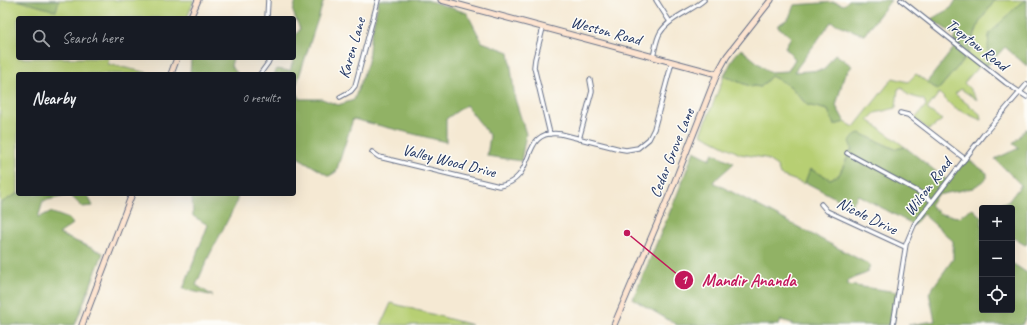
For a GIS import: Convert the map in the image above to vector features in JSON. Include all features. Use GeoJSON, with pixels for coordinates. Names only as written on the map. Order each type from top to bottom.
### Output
{"type":"FeatureCollection","features":[{"type":"Feature","properties":{"kind":"street"},"geometry":{"type":"LineString","coordinates":[[191,16],[198,0]]}},
{"type":"Feature","properties":{"kind":"street"},"geometry":{"type":"LineString","coordinates":[[267,16],[268,0]]}},
{"type":"Feature","properties":{"kind":"street","name":"Karen Lane"},"geometry":{"type":"LineString","coordinates":[[340,97],[351,91],[356,86],[378,0]]}},
{"type":"Feature","properties":{"kind":"street","name":"Weston Road"},"geometry":{"type":"LineString","coordinates":[[441,0],[717,74]]}},
{"type":"Feature","properties":{"kind":"street"},"geometry":{"type":"LineString","coordinates":[[656,0],[670,22]]}},
{"type":"Feature","properties":{"kind":"street"},"geometry":{"type":"LineString","coordinates":[[653,57],[660,33],[670,22],[704,0]]}},
{"type":"Feature","properties":{"kind":"street","name":"Cedar Grove Lane"},"geometry":{"type":"LineString","coordinates":[[614,325],[671,191],[717,74],[769,0]]}},
{"type":"Feature","properties":{"kind":"street","name":"Treptow Road"},"geometry":{"type":"LineString","coordinates":[[901,0],[1027,97]]}},
{"type":"Feature","properties":{"kind":"street"},"geometry":{"type":"LineString","coordinates":[[543,28],[534,67],[550,134],[561,134],[626,150],[638,148],[649,139],[654,129],[672,62]]}},
{"type":"Feature","properties":{"kind":"street"},"geometry":{"type":"LineString","coordinates":[[172,72],[176,60]]}},
{"type":"Feature","properties":{"kind":"street"},"geometry":{"type":"LineString","coordinates":[[261,72],[269,60]]}},
{"type":"Feature","properties":{"kind":"street"},"geometry":{"type":"LineString","coordinates":[[702,70],[715,69],[724,62]]}},
{"type":"Feature","properties":{"kind":"street"},"geometry":{"type":"LineString","coordinates":[[579,139],[592,91],[590,80]]}},
{"type":"Feature","properties":{"kind":"street","name":"Wilson Road"},"geometry":{"type":"LineString","coordinates":[[893,325],[905,247],[914,225],[965,158],[1027,84]]}},
{"type":"Feature","properties":{"kind":"street"},"geometry":{"type":"LineString","coordinates":[[900,113],[908,115],[965,158]]}},
{"type":"Feature","properties":{"kind":"street","name":"Valley Wood Drive"},"geometry":{"type":"LineString","coordinates":[[372,152],[379,156],[499,186],[512,182],[521,174],[533,145],[544,135],[550,134]]}},
{"type":"Feature","properties":{"kind":"street"},"geometry":{"type":"LineString","coordinates":[[847,153],[919,192],[932,201]]}},
{"type":"Feature","properties":{"kind":"street"},"geometry":{"type":"LineString","coordinates":[[82,325],[131,196]]}},
{"type":"Feature","properties":{"kind":"street","name":"Nicole Drive"},"geometry":{"type":"LineString","coordinates":[[821,204],[827,211],[905,247]]}},
{"type":"Feature","properties":{"kind":"green space"},"geometry":{"type":"Polygon","coordinates":[[[0,0],[194,0],[188,16],[16,16],[16,60],[109,60],[108,64],[144,72],[16,72],[16,194],[0,205],[0,0]]]}},
{"type":"Feature","properties":{"kind":"green space"},"geometry":{"type":"Polygon","coordinates":[[[17,0],[59,0],[56,11],[17,0]]]}},
{"type":"Feature","properties":{"kind":"green space"},"geometry":{"type":"Polygon","coordinates":[[[296,0],[324,0],[296,86],[296,72],[275,72],[277,69],[290,71],[293,60],[296,60],[296,36],[300,29],[296,16],[293,12],[296,0]]]}},
{"type":"Feature","properties":{"kind":"green space"},"geometry":{"type":"Polygon","coordinates":[[[379,0],[427,0],[467,13],[482,42],[509,52],[515,99],[526,134],[521,161],[487,156],[490,136],[466,105],[446,119],[446,142],[353,119],[336,172],[329,176],[296,156],[296,91],[300,99],[322,99],[338,105],[354,100],[368,62],[370,40],[379,0]]]}},
{"type":"Feature","properties":{"kind":"green space"},"geometry":{"type":"Polygon","coordinates":[[[849,0],[891,0],[864,35],[831,22],[794,72],[824,70],[835,54],[852,66],[844,76],[836,106],[845,122],[834,125],[828,110],[807,105],[790,86],[771,76],[761,87],[752,87],[724,76],[734,57],[741,49],[769,72],[788,71],[795,59],[785,47],[791,37],[777,26],[789,18],[794,5],[835,2],[844,5],[849,0]]]}},
{"type":"Feature","properties":{"kind":"green space"},"geometry":{"type":"Polygon","coordinates":[[[956,0],[995,0],[979,23],[967,56],[938,90],[927,82],[957,44],[953,40],[956,36],[931,19],[951,8],[956,0]]]}},
{"type":"Feature","properties":{"kind":"green space"},"geometry":{"type":"Polygon","coordinates":[[[995,0],[1027,0],[1019,4],[987,63],[979,66],[964,83],[977,100],[961,89],[955,94],[980,114],[981,120],[954,108],[939,93],[927,109],[942,120],[929,130],[915,119],[926,105],[924,100],[908,95],[902,87],[898,89],[896,108],[875,113],[868,120],[905,147],[895,149],[859,133],[839,175],[830,179],[810,169],[805,184],[780,175],[777,166],[765,158],[740,154],[701,134],[724,76],[752,87],[761,87],[771,76],[790,86],[807,105],[828,110],[834,125],[845,122],[854,127],[893,78],[908,82],[916,74],[938,90],[967,56],[979,23],[995,0]]]}},
{"type":"Feature","properties":{"kind":"green space"},"geometry":{"type":"Polygon","coordinates":[[[1027,0],[1027,66],[1005,47],[986,67],[982,65],[987,62],[989,34],[1019,4],[1027,0]]]}},
{"type":"Feature","properties":{"kind":"green space"},"geometry":{"type":"Polygon","coordinates":[[[191,60],[232,60],[231,66],[236,72],[190,72],[191,60]]]}},
{"type":"Feature","properties":{"kind":"green space"},"geometry":{"type":"Polygon","coordinates":[[[1027,128],[1027,244],[1025,245],[1015,239],[1015,205],[994,205],[1008,202],[1021,185],[995,159],[1019,148],[1013,144],[1027,128]]]}},
{"type":"Feature","properties":{"kind":"green space"},"geometry":{"type":"Polygon","coordinates":[[[859,133],[895,149],[905,147],[948,181],[966,158],[987,173],[987,178],[973,188],[937,195],[930,205],[940,214],[959,217],[972,208],[979,215],[979,313],[1015,313],[1015,265],[1027,273],[1027,315],[1022,325],[908,325],[935,321],[929,293],[953,259],[953,241],[923,214],[914,225],[858,195],[851,206],[805,182],[810,169],[830,179],[839,175],[852,149],[849,141],[859,133]]]}},
{"type":"Feature","properties":{"kind":"green space"},"geometry":{"type":"Polygon","coordinates":[[[694,151],[710,159],[713,153],[734,163],[713,182],[870,265],[867,273],[848,280],[848,285],[898,292],[893,325],[792,325],[792,323],[781,320],[779,325],[677,325],[633,299],[694,151]]]}},
{"type":"Feature","properties":{"kind":"green space"},"geometry":{"type":"Polygon","coordinates":[[[16,194],[16,196],[66,196],[43,201],[38,218],[50,212],[69,219],[73,224],[59,234],[103,253],[75,325],[0,325],[1,203],[16,194]]]}},
{"type":"Feature","properties":{"kind":"green space"},"geometry":{"type":"Polygon","coordinates":[[[71,196],[88,196],[93,206],[82,207],[71,196]]]}},
{"type":"Feature","properties":{"kind":"green space"},"geometry":{"type":"Polygon","coordinates":[[[190,196],[238,196],[236,204],[196,285],[213,296],[183,289],[208,225],[193,216],[192,197],[190,196]]]}},
{"type":"Feature","properties":{"kind":"green space"},"geometry":{"type":"Polygon","coordinates":[[[391,303],[472,325],[381,325],[391,303]]]}},
{"type":"Feature","properties":{"kind":"place","name":"Mandir Ananda"},"geometry":{"type":"Point","coordinates":[627,233]}}]}
